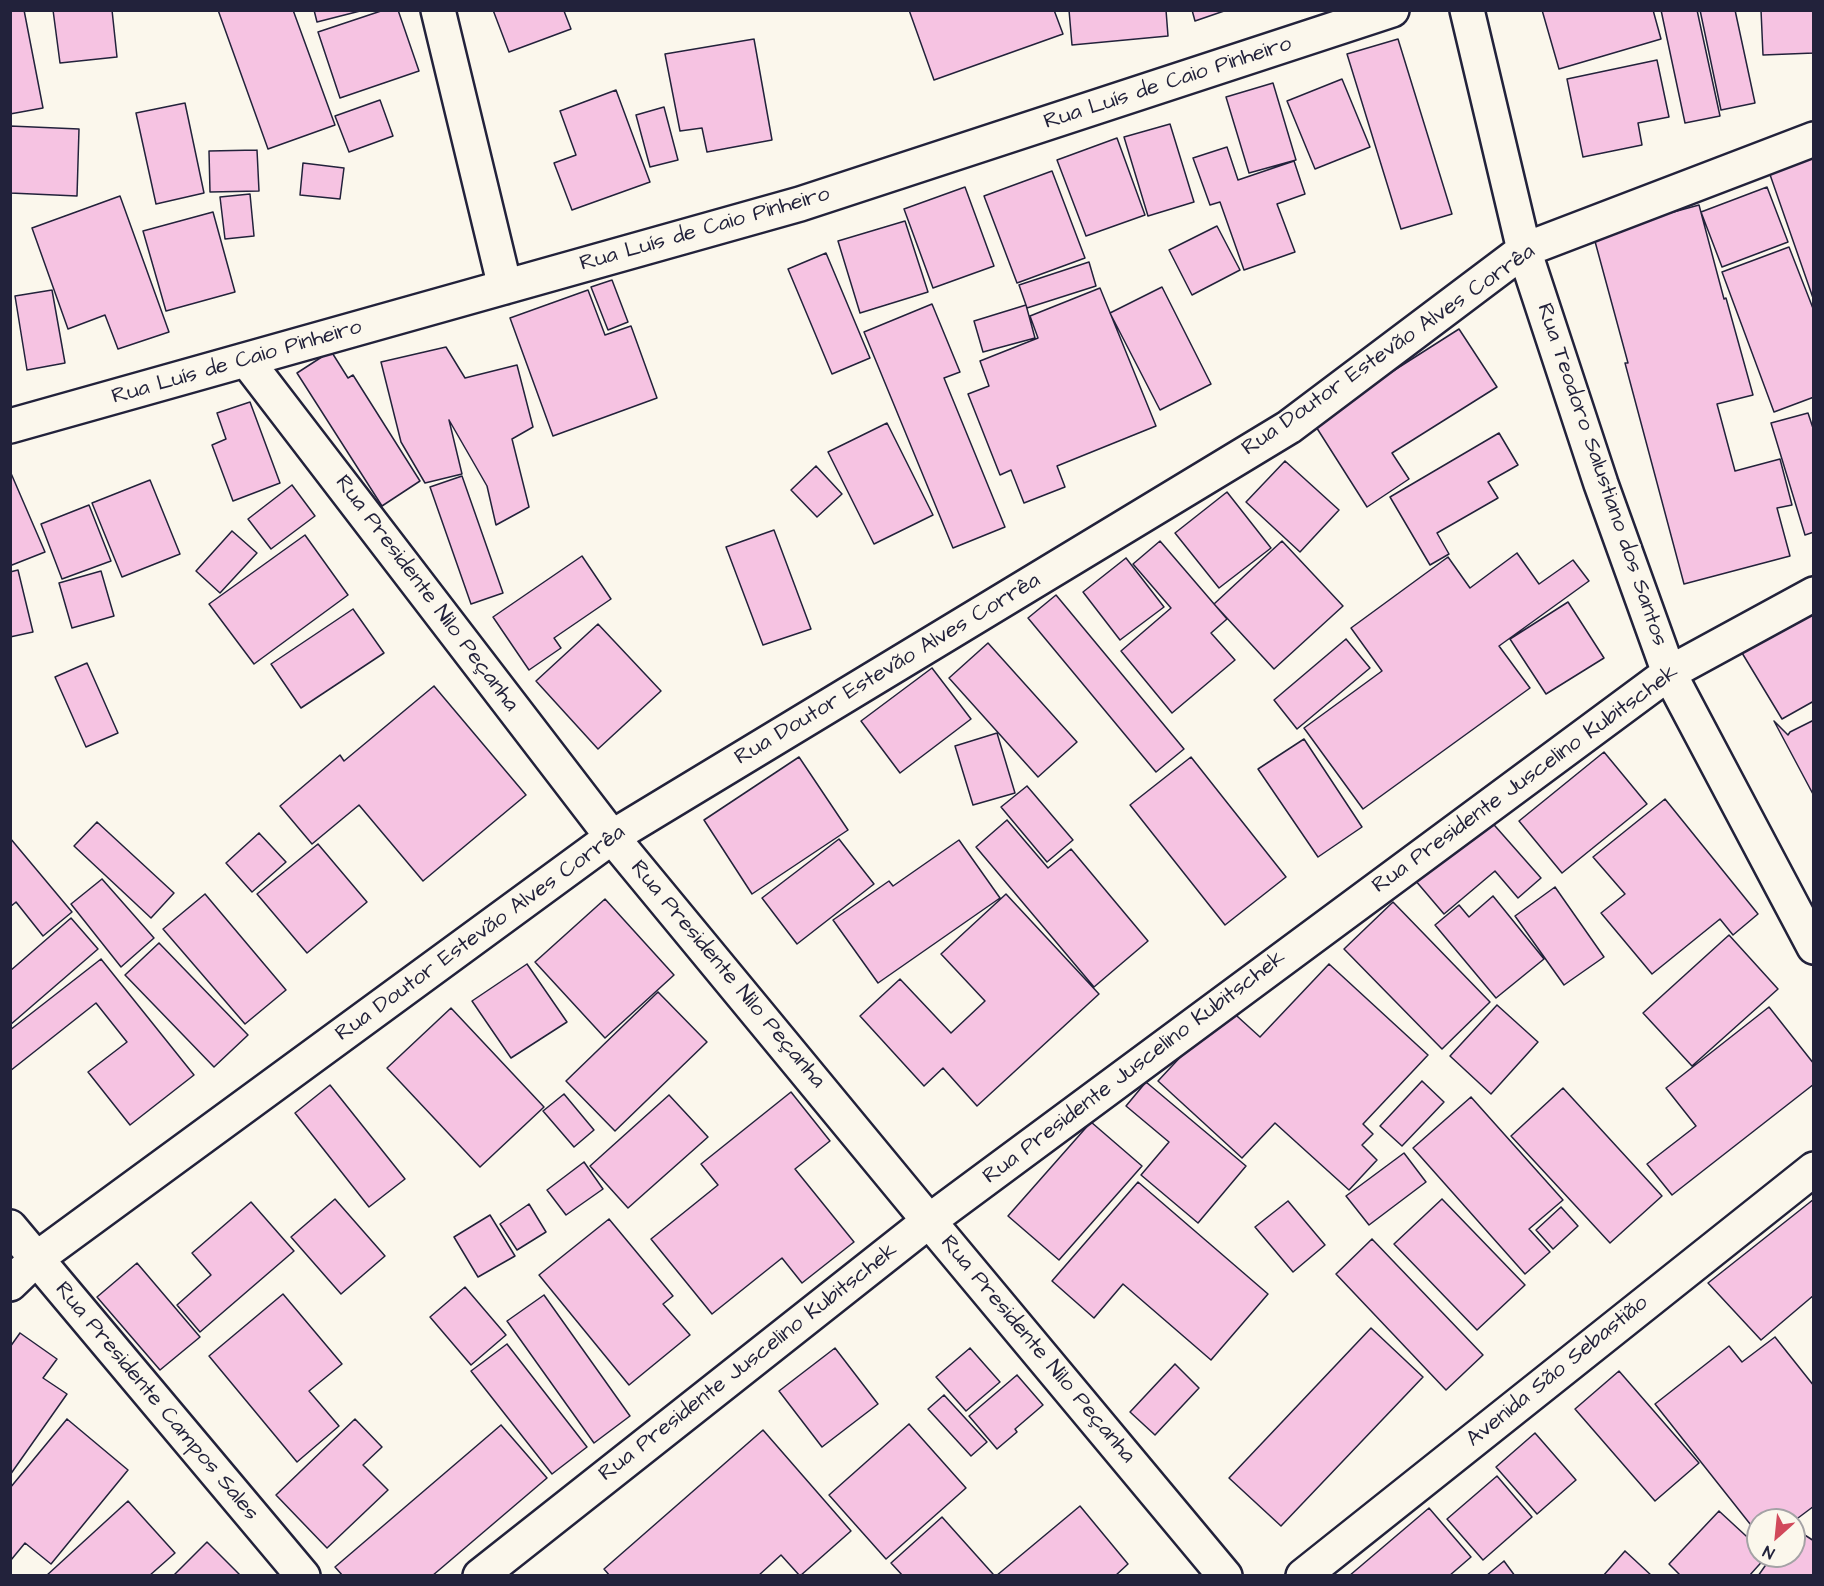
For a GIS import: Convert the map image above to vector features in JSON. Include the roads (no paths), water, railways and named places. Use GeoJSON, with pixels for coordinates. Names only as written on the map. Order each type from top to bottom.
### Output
{"type":"FeatureCollection","features":[{"type":"Feature","properties":{"kind":"street"},"geometry":{"type":"LineString","coordinates":[[438,10],[505,287]]}},
{"type":"Feature","properties":{"kind":"street","name":"Rua Luís de Caio Pinheiro"},"geometry":{"type":"LineString","coordinates":[[10,426],[800,204],[1392,10]]}},
{"type":"Feature","properties":{"kind":"street","name":"Rua Teodoro Salustiano dos Santos"},"geometry":{"type":"LineString","coordinates":[[1467,10],[1524,250],[1601,484],[1669,672],[1814,947]]}},
{"type":"Feature","properties":{"kind":"street","name":"Rua Doutor Estevão Alves Corrêa"},"geometry":{"type":"LineString","coordinates":[[10,1284],[36,1259],[612,837],[1289,428],[1524,250],[1814,139]]}},
{"type":"Feature","properties":{"kind":"street","name":"Rua Presidente Nilo Peçanha"},"geometry":{"type":"LineString","coordinates":[[247,360],[612,837],[1225,1575]]}},
{"type":"Feature","properties":{"kind":"street","name":"Rua Presidente Juscelino Kubitschek"},"geometry":{"type":"LineString","coordinates":[[480,1575],[929,1221],[1669,672],[1814,594]]}},
{"type":"Feature","properties":{"kind":"street","name":"Avenida São Sebastião"},"geometry":{"type":"LineString","coordinates":[[1303,1575],[1814,1169]]}},
{"type":"Feature","properties":{"kind":"street","name":"Rua Presidente Campos Sales"},"geometry":{"type":"LineString","coordinates":[[10,1227],[303,1575]]}}]}
